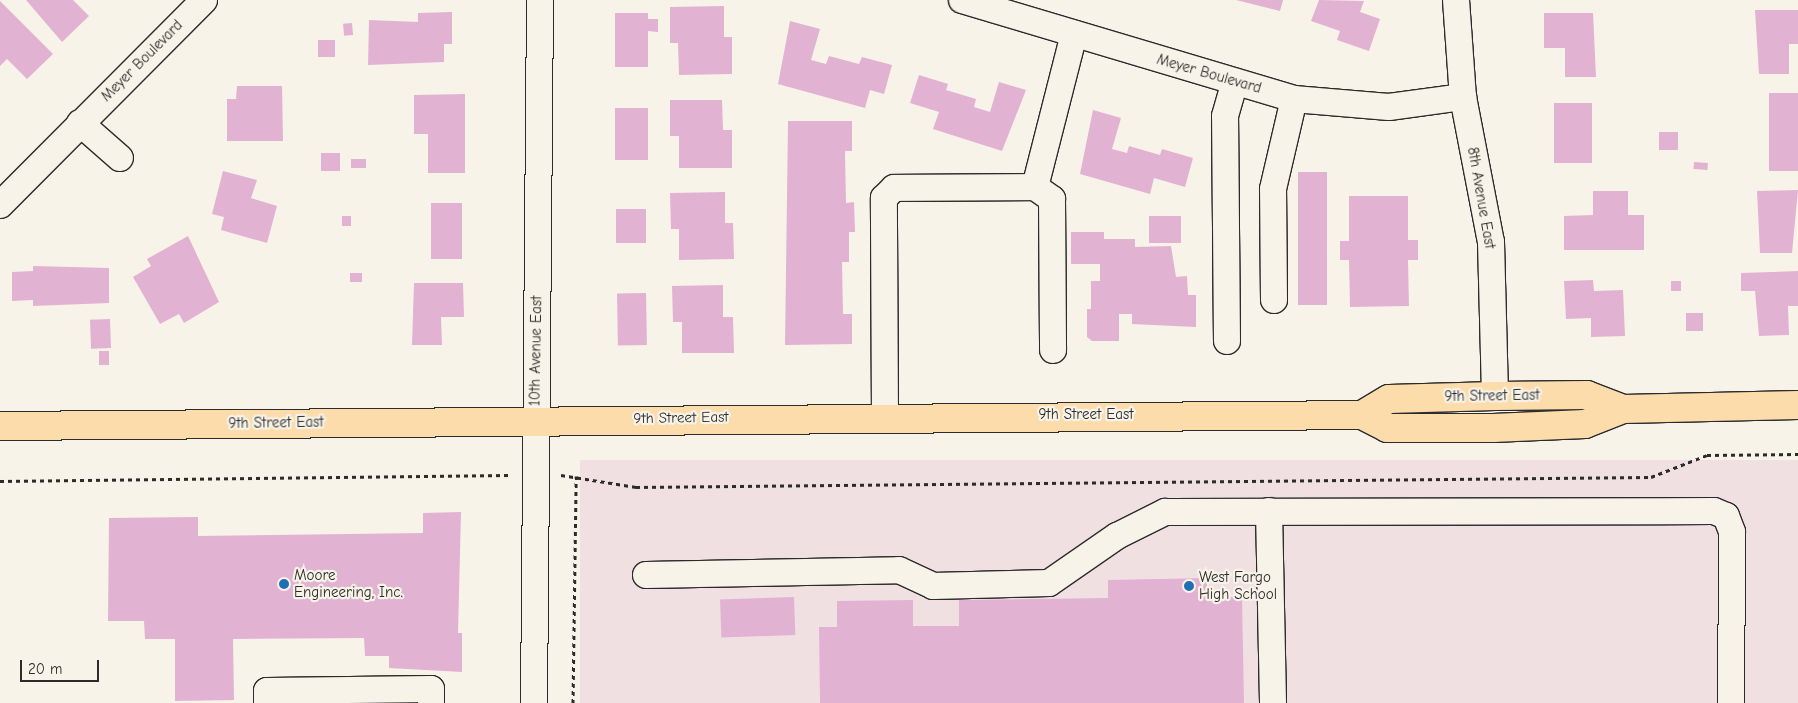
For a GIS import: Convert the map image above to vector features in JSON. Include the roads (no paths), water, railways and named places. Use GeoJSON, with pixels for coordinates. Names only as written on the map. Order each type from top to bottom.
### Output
{"type":"FeatureCollection","features":[{"type":"Feature","properties":{"kind":"main road","name":"9th Street East"},"geometry":{"type":"LineString","coordinates":[[1362,415],[1389,398],[1587,395],[1623,410]]}},
{"type":"Feature","properties":{"kind":"main road","name":"9th Street East"},"geometry":{"type":"LineString","coordinates":[[0,426],[885,416],[1362,415],[1387,428],[1493,428],[1585,424],[1623,410],[1798,405]]}},
{"type":"Feature","properties":{"kind":"street","name":"Meyer Boulevard"},"geometry":{"type":"LineString","coordinates":[[0,205],[204,0]]}},
{"type":"Feature","properties":{"kind":"street","name":"10th Avenue East"},"geometry":{"type":"LineString","coordinates":[[534,703],[540,0]]}},
{"type":"Feature","properties":{"kind":"street","name":"Meyer Boulevard"},"geometry":{"type":"LineString","coordinates":[[962,0],[1294,98],[1389,106],[1463,97]]}},
{"type":"Feature","properties":{"kind":"street","name":"8th Avenue East"},"geometry":{"type":"LineString","coordinates":[[1456,0],[1463,97],[1491,242],[1495,396]]}},
{"type":"Feature","properties":{"kind":"street"},"geometry":{"type":"LineString","coordinates":[[1035,187],[1074,34]]}},
{"type":"Feature","properties":{"kind":"street"},"geometry":{"type":"LineString","coordinates":[[1228,341],[1225,116],[1235,82]]}},
{"type":"Feature","properties":{"kind":"street"},"geometry":{"type":"LineString","coordinates":[[1274,300],[1272,189],[1294,98]]}},
{"type":"Feature","properties":{"kind":"street"},"geometry":{"type":"LineString","coordinates":[[80,123],[120,158]]}},
{"type":"Feature","properties":{"kind":"street"},"geometry":{"type":"LineString","coordinates":[[885,416],[884,198],[894,188],[1035,187],[1052,199],[1053,350]]}},
{"type":"Feature","properties":{"kind":"street"},"geometry":{"type":"LineString","coordinates":[[646,575],[899,570],[932,586],[1050,583],[1117,536],[1165,512],[1493,509],[1714,511],[1726,516],[1732,532],[1731,703]]}},
{"type":"Feature","properties":{"kind":"street"},"geometry":{"type":"LineString","coordinates":[[1269,511],[1274,703]]}},
{"type":"Feature","properties":{"kind":"street"},"geometry":{"type":"LineString","coordinates":[[267,703],[267,691],[431,689],[431,703]]}},
{"type":"Feature","properties":{"kind":"place","name":"Moore Engineering, Inc."},"geometry":{"type":"Point","coordinates":[284,584]}},
{"type":"Feature","properties":{"kind":"place","name":"West Fargo High School"},"geometry":{"type":"Point","coordinates":[1189,586]}}]}
